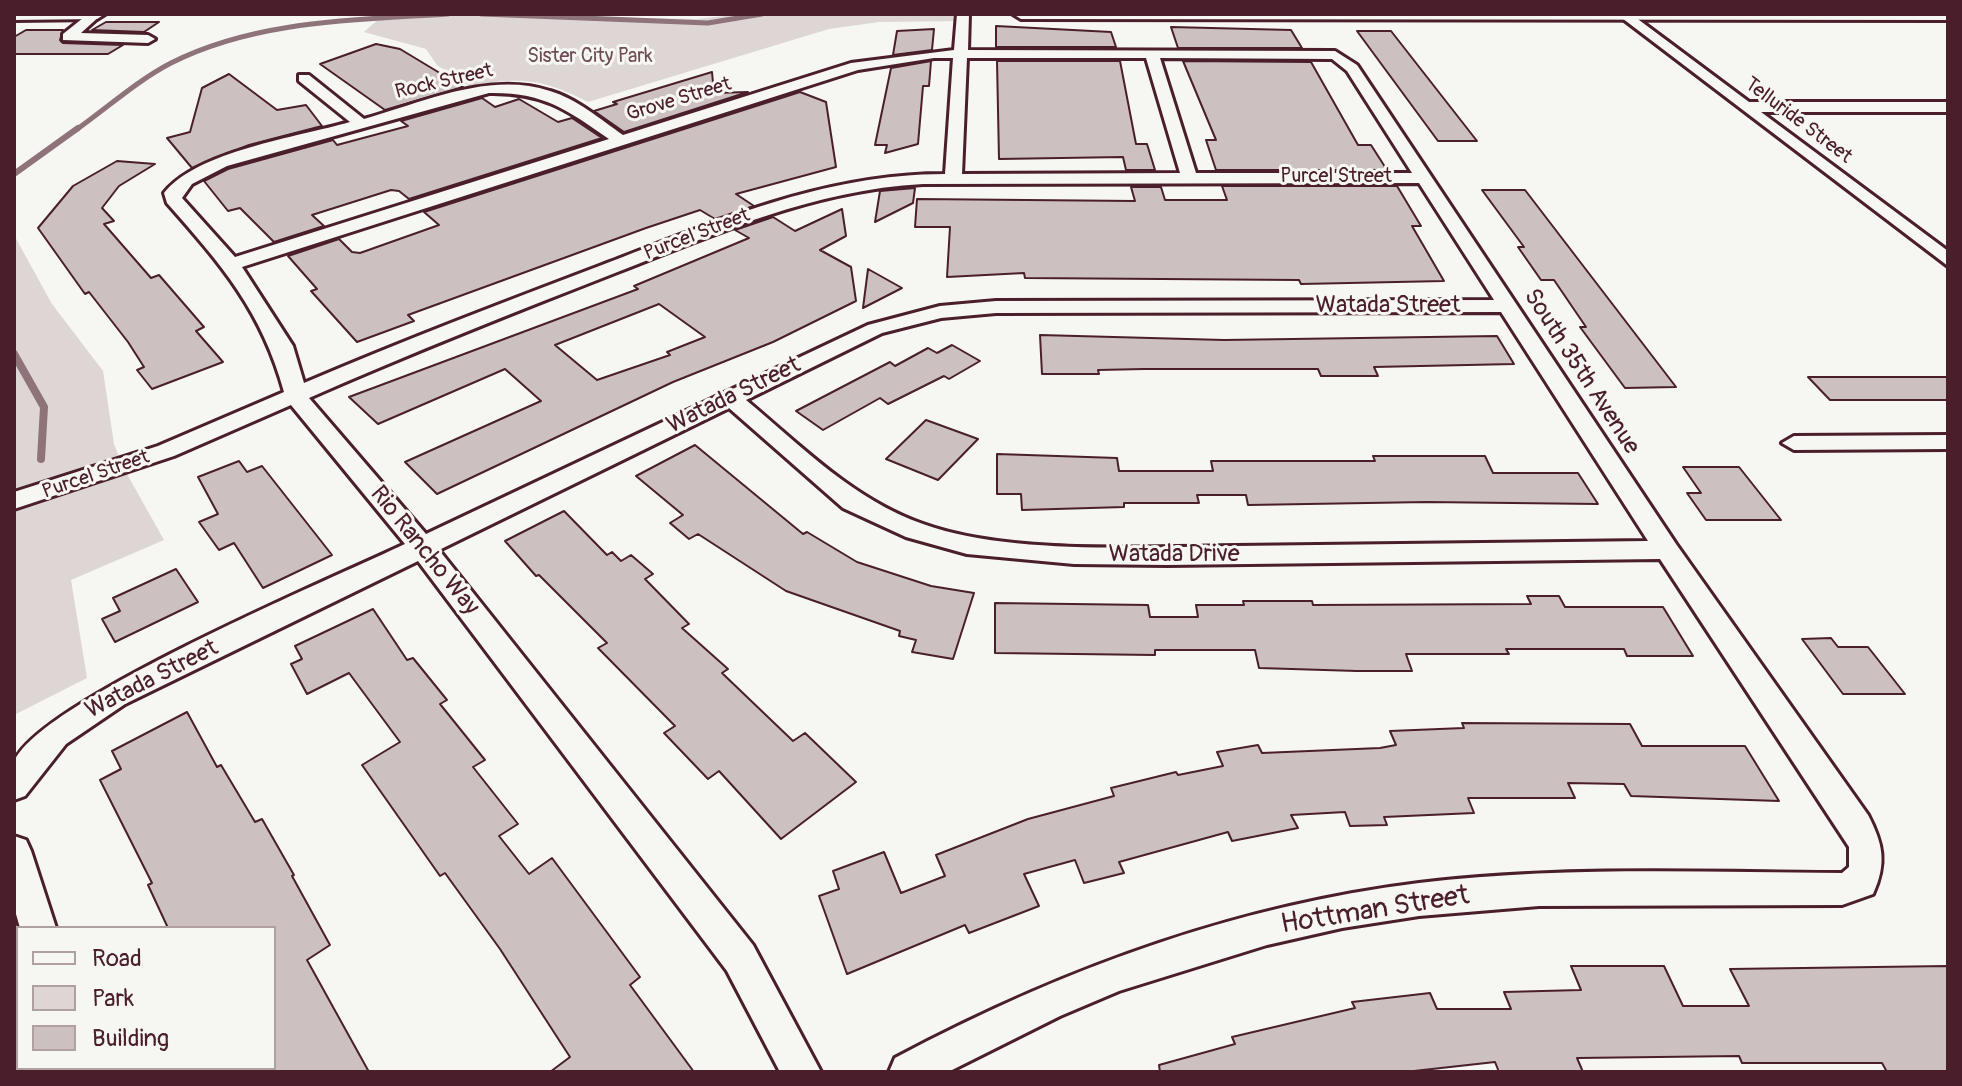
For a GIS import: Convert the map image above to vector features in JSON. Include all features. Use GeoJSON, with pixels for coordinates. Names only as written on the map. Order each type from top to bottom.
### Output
{"type":"FeatureCollection","features":[{"type":"Feature","properties":{"kind":"street"},"geometry":{"type":"LineString","coordinates":[[14,15],[96,14]]}},
{"type":"Feature","properties":{"kind":"street"},"geometry":{"type":"LineString","coordinates":[[96,14],[68,37],[148,39]]}},
{"type":"Feature","properties":{"kind":"street"},"geometry":{"type":"LineString","coordinates":[[953,178],[963,14]]}},
{"type":"Feature","properties":{"kind":"street"},"geometry":{"type":"LineString","coordinates":[[1021,14],[1948,15]]}},
{"type":"Feature","properties":{"kind":"street","name":"Telluride Street"},"geometry":{"type":"LineString","coordinates":[[1624,14],[1948,260]]}},
{"type":"Feature","properties":{"kind":"street","name":"Grove Street"},"geometry":{"type":"LineString","coordinates":[[231,264],[856,66],[907,57],[960,54],[1152,55]]}},
{"type":"Feature","properties":{"kind":"street"},"geometry":{"type":"LineString","coordinates":[[1152,55],[1189,177]]}},
{"type":"Feature","properties":{"kind":"street","name":"South 35th Avenue"},"geometry":{"type":"LineString","coordinates":[[1152,55],[1335,55],[1352,68],[1667,550],[1856,825],[1868,854],[1869,866],[1864,875]]}},
{"type":"Feature","properties":{"kind":"street"},"geometry":{"type":"LineString","coordinates":[[304,78],[360,123]]}},
{"type":"Feature","properties":{"kind":"street","name":"Rock Street"},"geometry":{"type":"LineString","coordinates":[[360,123],[465,93],[527,88],[553,94],[619,139]]}},
{"type":"Feature","properties":{"kind":"street"},"geometry":{"type":"LineString","coordinates":[[1747,107],[1948,107]]}},
{"type":"Feature","properties":{"kind":"street","name":"Rio Rancho Way"},"geometry":{"type":"LineString","coordinates":[[360,123],[221,163],[178,186],[173,199],[231,264],[282,346],[297,398],[423,548],[740,958],[801,1072]]}},
{"type":"Feature","properties":{"kind":"street","name":"Purcel Street"},"geometry":{"type":"LineString","coordinates":[[14,501],[105,474],[297,398],[412,345],[774,205],[848,185],[953,178],[1422,178]]}},
{"type":"Feature","properties":{"kind":"street","name":"Watada Street"},"geometry":{"type":"LineString","coordinates":[[14,786],[34,757],[55,735],[114,696],[875,329],[940,312],[996,307],[1506,306]]}},
{"type":"Feature","properties":{"kind":"street","name":"Watada Drive"},"geometry":{"type":"LineString","coordinates":[[729,397],[852,502],[915,531],[967,545],[1074,555],[1167,556],[1667,550]]}},
{"type":"Feature","properties":{"kind":"street"},"geometry":{"type":"LineString","coordinates":[[1794,443],[1948,442]]}},
{"type":"Feature","properties":{"kind":"street"},"geometry":{"type":"LineString","coordinates":[[14,851],[37,926]]}},
{"type":"Feature","properties":{"kind":"street","name":"Hottman Street"},"geometry":{"type":"LineString","coordinates":[[909,1072],[966,1039],[1084,985],[1161,958],[1298,921],[1365,908],[1493,892],[1842,889],[1861,883],[1864,875]]}},
{"type":"Feature","properties":{"kind":"green space","name":"Sister City Park"},"geometry":{"type":"Polygon","coordinates":[[[745,14],[963,14],[962,21],[879,22],[829,29],[588,102],[557,88],[530,82],[503,81],[469,86],[437,65],[426,49],[364,32],[382,16],[696,19],[745,14]]]}},
{"type":"Feature","properties":{"kind":"green space"},"geometry":{"type":"Polygon","coordinates":[[[14,235],[52,304],[103,371],[114,444],[123,467],[164,540],[71,580],[87,678],[14,715],[14,235]]]}},
{"type":"Feature","properties":{"kind":"building"},"geometry":{"type":"Polygon","coordinates":[[[106,22],[159,22],[144,32],[92,30],[106,22]]]}},
{"type":"Feature","properties":{"kind":"building"},"geometry":{"type":"Polygon","coordinates":[[[996,26],[1111,32],[1116,47],[996,47],[996,26]]]}},
{"type":"Feature","properties":{"kind":"building"},"geometry":{"type":"Polygon","coordinates":[[[1171,27],[1291,30],[1302,48],[1178,48],[1171,27]]]}},
{"type":"Feature","properties":{"kind":"building"},"geometry":{"type":"Polygon","coordinates":[[[934,29],[932,50],[893,55],[897,31],[934,29]]]}},
{"type":"Feature","properties":{"kind":"building"},"geometry":{"type":"Polygon","coordinates":[[[26,30],[63,30],[60,40],[63,43],[123,45],[108,54],[14,54],[14,37],[26,30]]]}},
{"type":"Feature","properties":{"kind":"building"},"geometry":{"type":"Polygon","coordinates":[[[1357,31],[1391,31],[1477,141],[1438,141],[1357,31]]]}},
{"type":"Feature","properties":{"kind":"building"},"geometry":{"type":"Polygon","coordinates":[[[376,44],[400,49],[463,87],[385,110],[320,64],[376,44]]]}},
{"type":"Feature","properties":{"kind":"building"},"geometry":{"type":"Polygon","coordinates":[[[931,61],[929,86],[923,86],[918,144],[885,153],[887,145],[875,145],[891,68],[931,61]]]}},
{"type":"Feature","properties":{"kind":"building"},"geometry":{"type":"Polygon","coordinates":[[[997,61],[1120,61],[1136,144],[1147,144],[1155,170],[1126,170],[1123,157],[999,159],[997,61]]]}},
{"type":"Feature","properties":{"kind":"building"},"geometry":{"type":"Polygon","coordinates":[[[1183,61],[1311,62],[1358,145],[1371,145],[1387,170],[1216,170],[1206,140],[1216,140],[1183,61]]]}},
{"type":"Feature","properties":{"kind":"building"},"geometry":{"type":"Polygon","coordinates":[[[712,72],[714,93],[748,92],[624,132],[594,111],[617,104],[613,102],[712,72]]]}},
{"type":"Feature","properties":{"kind":"building"},"geometry":{"type":"Polygon","coordinates":[[[229,74],[277,110],[306,105],[322,126],[249,145],[192,168],[167,138],[190,132],[202,88],[229,74]]]}},
{"type":"Feature","properties":{"kind":"building"},"geometry":{"type":"Polygon","coordinates":[[[800,92],[826,102],[836,167],[736,194],[754,206],[715,219],[700,210],[646,228],[408,315],[414,321],[357,342],[311,291],[317,289],[288,256],[339,239],[352,252],[360,253],[439,225],[424,212],[800,92]]]}},
{"type":"Feature","properties":{"kind":"building"},"geometry":{"type":"Polygon","coordinates":[[[482,98],[495,107],[519,99],[558,122],[572,118],[602,138],[409,199],[399,191],[391,190],[312,215],[324,226],[274,242],[240,208],[228,211],[204,181],[228,169],[333,140],[337,145],[408,126],[401,121],[482,98]]]}},
{"type":"Feature","properties":{"kind":"building"},"geometry":{"type":"Polygon","coordinates":[[[117,161],[155,164],[119,186],[102,208],[114,221],[104,224],[151,278],[159,275],[204,327],[196,331],[223,362],[152,389],[137,370],[144,367],[128,342],[89,292],[85,294],[38,228],[73,186],[117,161]]]}},
{"type":"Feature","properties":{"kind":"building"},"geometry":{"type":"Polygon","coordinates":[[[1222,186],[1397,186],[1421,226],[1412,226],[1444,281],[1301,284],[1299,280],[1025,278],[1024,273],[947,277],[950,227],[915,227],[917,199],[1135,201],[1131,187],[1161,187],[1165,200],[1227,200],[1222,186]]]}},
{"type":"Feature","properties":{"kind":"building"},"geometry":{"type":"Polygon","coordinates":[[[915,188],[913,203],[875,222],[880,191],[915,188]]]}},
{"type":"Feature","properties":{"kind":"building"},"geometry":{"type":"Polygon","coordinates":[[[1482,190],[1525,190],[1676,387],[1625,388],[1580,327],[1586,327],[1554,280],[1541,280],[1518,247],[1524,247],[1482,190]]]}},
{"type":"Feature","properties":{"kind":"building"},"geometry":{"type":"Polygon","coordinates":[[[842,209],[846,236],[820,250],[851,267],[856,301],[773,342],[673,382],[437,494],[405,462],[541,401],[505,369],[378,424],[349,397],[638,289],[634,286],[749,238],[735,230],[773,217],[795,231],[842,209]],[[659,304],[555,345],[597,380],[670,355],[667,352],[705,337],[659,304]]]}},
{"type":"Feature","properties":{"kind":"building"},"geometry":{"type":"Polygon","coordinates":[[[868,269],[902,288],[863,308],[868,269]]]}},
{"type":"Feature","properties":{"kind":"building"},"geometry":{"type":"Polygon","coordinates":[[[1040,335],[1224,340],[1497,336],[1514,364],[1374,367],[1378,376],[1321,376],[1318,369],[1144,369],[1098,370],[1099,374],[1042,374],[1040,335]]]}},
{"type":"Feature","properties":{"kind":"building"},"geometry":{"type":"Polygon","coordinates":[[[952,345],[980,361],[949,379],[944,376],[888,404],[880,398],[823,430],[796,411],[890,362],[895,366],[928,348],[937,353],[952,345]]]}},
{"type":"Feature","properties":{"kind":"building"},"geometry":{"type":"Polygon","coordinates":[[[1808,377],[1948,377],[1948,400],[1830,400],[1808,377]]]}},
{"type":"Feature","properties":{"kind":"building"},"geometry":{"type":"Polygon","coordinates":[[[926,420],[978,439],[938,480],[886,459],[926,420]]]}},
{"type":"Feature","properties":{"kind":"building"},"geometry":{"type":"Polygon","coordinates":[[[695,445],[803,534],[807,532],[857,562],[931,586],[974,593],[953,659],[912,652],[916,640],[899,636],[900,631],[786,591],[698,534],[689,539],[670,523],[683,515],[636,476],[695,445]]]}},
{"type":"Feature","properties":{"kind":"building"},"geometry":{"type":"Polygon","coordinates":[[[997,454],[1117,458],[1119,471],[1213,471],[1211,461],[1375,461],[1373,456],[1485,456],[1493,473],[1578,473],[1598,504],[1427,502],[1248,505],[1246,495],[1197,495],[1199,503],[1124,503],[1124,507],[1022,510],[1021,494],[997,494],[997,454]]]}},
{"type":"Feature","properties":{"kind":"building"},"geometry":{"type":"Polygon","coordinates":[[[239,461],[247,472],[262,466],[332,555],[263,588],[234,543],[219,550],[199,522],[218,514],[198,477],[239,461]]]}},
{"type":"Feature","properties":{"kind":"building"},"geometry":{"type":"Polygon","coordinates":[[[1683,467],[1739,467],[1781,520],[1706,520],[1687,493],[1701,493],[1683,467]]]}},
{"type":"Feature","properties":{"kind":"building"},"geometry":{"type":"Polygon","coordinates":[[[564,511],[607,555],[612,552],[621,561],[631,555],[653,574],[645,579],[689,624],[682,628],[728,669],[722,673],[793,741],[805,733],[856,782],[781,839],[719,771],[708,779],[664,733],[675,726],[598,648],[607,643],[539,575],[536,576],[505,541],[564,511]]]}},
{"type":"Feature","properties":{"kind":"building"},"geometry":{"type":"Polygon","coordinates":[[[176,569],[198,602],[115,642],[102,619],[120,611],[113,598],[176,569]]]}},
{"type":"Feature","properties":{"kind":"building"},"geometry":{"type":"Polygon","coordinates":[[[1527,596],[1559,596],[1565,607],[1663,607],[1693,656],[1627,656],[1624,649],[1506,649],[1509,654],[1406,654],[1412,671],[1357,671],[1259,668],[1255,650],[1155,650],[1155,655],[995,653],[995,603],[1148,605],[1150,617],[1198,617],[1196,605],[1244,605],[1243,601],[1312,601],[1313,605],[1531,604],[1527,596]]]}},
{"type":"Feature","properties":{"kind":"building"},"geometry":{"type":"Polygon","coordinates":[[[373,609],[407,660],[413,658],[447,700],[440,704],[485,760],[473,767],[518,824],[499,836],[529,874],[552,858],[640,977],[630,985],[694,1072],[550,1072],[570,1057],[500,949],[445,873],[440,876],[362,765],[400,742],[349,673],[307,694],[291,664],[302,659],[295,646],[373,609]]]}},
{"type":"Feature","properties":{"kind":"building"},"geometry":{"type":"Polygon","coordinates":[[[1831,638],[1838,647],[1868,647],[1905,694],[1843,694],[1802,639],[1831,638]]]}},
{"type":"Feature","properties":{"kind":"building"},"geometry":{"type":"Polygon","coordinates":[[[187,712],[217,767],[221,765],[255,822],[262,819],[330,945],[307,960],[369,1072],[274,1072],[276,926],[167,926],[148,885],[152,883],[100,780],[121,769],[112,751],[187,712]]]}},
{"type":"Feature","properties":{"kind":"building"},"geometry":{"type":"Polygon","coordinates":[[[1462,723],[1630,724],[1642,746],[1745,746],[1779,801],[1631,796],[1624,784],[1568,783],[1575,798],[1468,798],[1474,813],[1384,817],[1387,825],[1350,826],[1345,812],[1291,815],[1298,828],[1232,841],[1228,832],[1119,862],[1124,873],[1084,883],[1075,860],[1024,874],[1039,906],[969,933],[965,925],[847,974],[819,896],[839,889],[833,871],[884,852],[901,893],[945,876],[936,855],[1028,819],[1114,796],[1111,788],[1176,772],[1178,775],[1223,766],[1217,752],[1258,745],[1262,753],[1380,748],[1396,745],[1390,731],[1464,728],[1462,723]]]}},
{"type":"Feature","properties":{"kind":"building"},"geometry":{"type":"Polygon","coordinates":[[[1571,966],[1664,966],[1683,1006],[1749,1006],[1730,969],[1948,966],[1948,1072],[1887,1072],[1882,1063],[1742,1063],[1739,1056],[1577,1058],[1583,1072],[1499,1072],[1495,1062],[1405,1072],[1160,1072],[1159,1065],[1235,1044],[1232,1037],[1355,1008],[1352,1002],[1430,993],[1437,1009],[1511,1009],[1504,992],[1581,990],[1571,966]]]}},
{"type":"Feature","properties":{"kind":"waterway"},"geometry":{"type":"LineString","coordinates":[[76,130],[171,63],[237,38],[342,21],[448,14]]}},
{"type":"Feature","properties":{"kind":"waterway"},"geometry":{"type":"LineString","coordinates":[[482,14],[708,23],[762,14]]}},
{"type":"Feature","properties":{"kind":"waterway"},"geometry":{"type":"LineString","coordinates":[[14,174],[78,128]]}},
{"type":"Feature","properties":{"kind":"waterway"},"geometry":{"type":"LineString","coordinates":[[14,354],[44,407],[41,459]]}}]}
